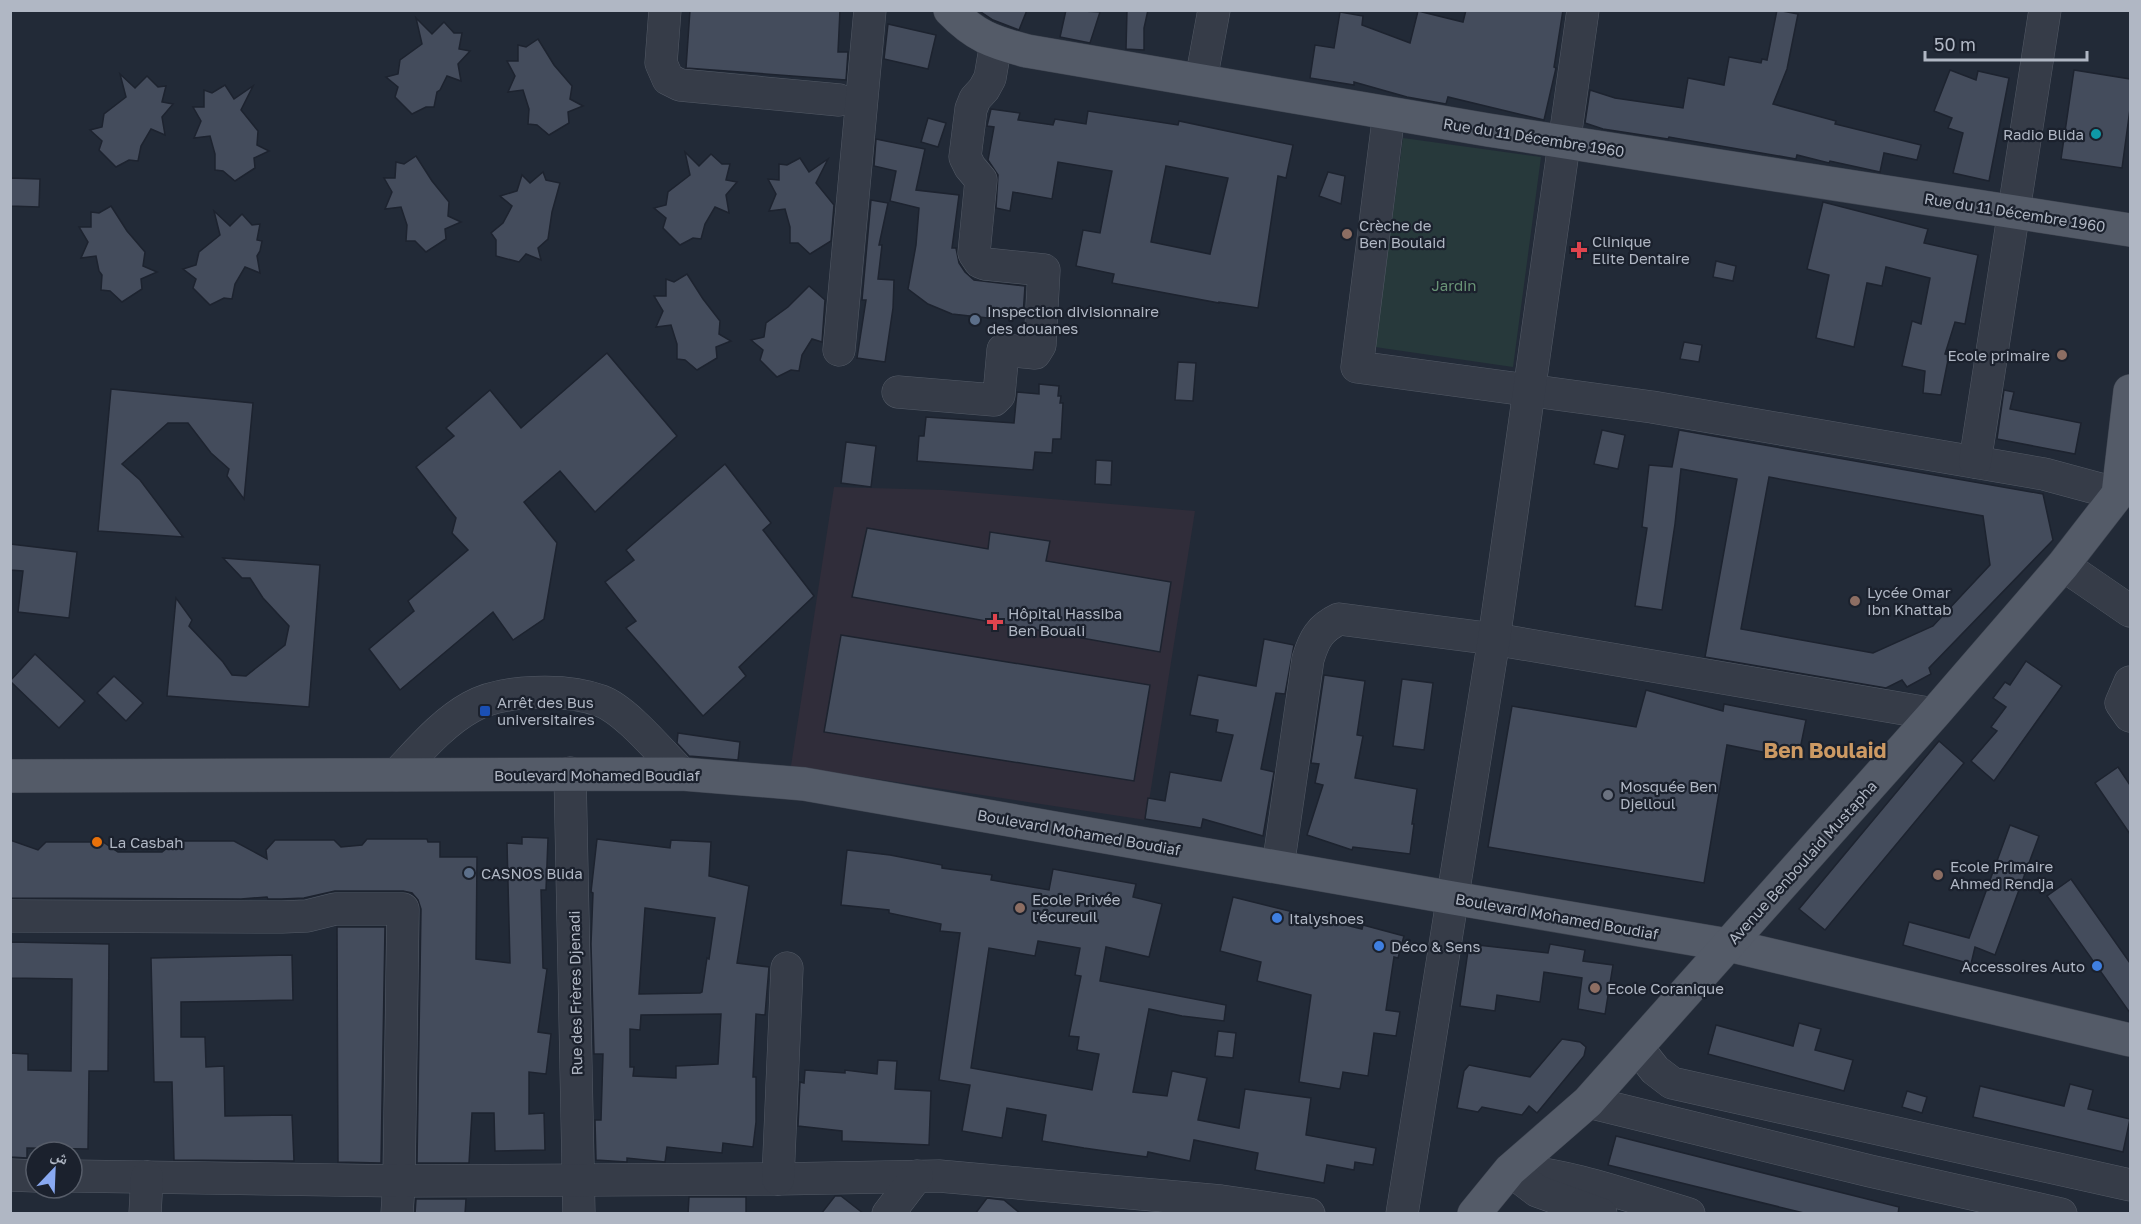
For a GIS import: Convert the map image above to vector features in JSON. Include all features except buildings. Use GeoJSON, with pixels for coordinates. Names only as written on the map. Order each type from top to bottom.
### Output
{"type":"FeatureCollection","features":[{"type":"Feature","properties":{"kind":"main road","name":"Rue du 11 Décembre 1960"},"geometry":{"type":"LineString","coordinates":[[950,10],[967,27],[996,43],[1027,51],[1389,113],[2130,230]]}},
{"type":"Feature","properties":{"kind":"main road"},"geometry":{"type":"LineString","coordinates":[[2118,494],[2130,391]]}},
{"type":"Feature","properties":{"kind":"main road","name":"Avenue Benboulaid Mustapha"},"geometry":{"type":"LineString","coordinates":[[1474,1214],[1510,1170],[1588,1102],[1934,714],[2063,565],[2118,494]]}},
{"type":"Feature","properties":{"kind":"main road","name":"Boulevard Mohamed Boudiaf"},"geometry":{"type":"LineString","coordinates":[[10,776],[682,774],[804,784],[1728,945],[2130,1040]]}},
{"type":"Feature","properties":{"kind":"street"},"geometry":{"type":"LineString","coordinates":[[665,10],[661,63],[668,79],[680,85],[839,100]]}},
{"type":"Feature","properties":{"kind":"street"},"geometry":{"type":"LineString","coordinates":[[839,350],[870,10]]}},
{"type":"Feature","properties":{"kind":"street"},"geometry":{"type":"LineString","coordinates":[[1201,80],[1214,10]]}},
{"type":"Feature","properties":{"kind":"street"},"geometry":{"type":"LineString","coordinates":[[1402,1214],[1494,639],[1583,10]]}},
{"type":"Feature","properties":{"kind":"street"},"geometry":{"type":"LineString","coordinates":[[1975,462],[2045,10]]}},
{"type":"Feature","properties":{"kind":"street"},"geometry":{"type":"LineString","coordinates":[[898,392],[994,400],[999,395],[1003,350],[1035,353],[1040,345],[1044,270],[985,264],[980,262],[974,253],[981,180],[965,157],[971,109],[990,78],[996,43]]}},
{"type":"Feature","properties":{"kind":"street"},"geometry":{"type":"LineString","coordinates":[[1389,113],[1357,366],[1652,407],[2044,474],[2118,494]]}},
{"type":"Feature","properties":{"kind":"street"},"geometry":{"type":"LineString","coordinates":[[2063,565],[2130,611]]}},
{"type":"Feature","properties":{"kind":"street"},"geometry":{"type":"LineString","coordinates":[[1278,867],[1308,658],[1313,640],[1326,625],[1339,619],[1494,639],[1934,714]]}},
{"type":"Feature","properties":{"kind":"street"},"geometry":{"type":"LineString","coordinates":[[2130,682],[2121,703],[2130,716]]}},
{"type":"Feature","properties":{"kind":"street"},"geometry":{"type":"LineString","coordinates":[[396,775],[435,735],[472,706],[507,695],[554,691],[601,701],[620,713],[682,774]]}},
{"type":"Feature","properties":{"kind":"street","name":"Rue des Frères Djenadi"},"geometry":{"type":"LineString","coordinates":[[570,773],[579,1214]]}},
{"type":"Feature","properties":{"kind":"street"},"geometry":{"type":"LineString","coordinates":[[10,916],[282,917],[307,916],[335,909],[403,909],[397,1214]]}},
{"type":"Feature","properties":{"kind":"street"},"geometry":{"type":"LineString","coordinates":[[778,1179],[787,968]]}},
{"type":"Feature","properties":{"kind":"street"},"geometry":{"type":"LineString","coordinates":[[1637,1047],[1654,1070],[1672,1083],[2130,1185]]}},
{"type":"Feature","properties":{"kind":"street"},"geometry":{"type":"LineString","coordinates":[[1588,1102],[1870,1171],[2061,1214]]}},
{"type":"Feature","properties":{"kind":"street"},"geometry":{"type":"LineString","coordinates":[[1510,1170],[1536,1191],[1601,1214]]}},
{"type":"Feature","properties":{"kind":"street"},"geometry":{"type":"LineString","coordinates":[[1510,1170],[1538,1172],[1569,1179],[1689,1214]]}},
{"type":"Feature","properties":{"kind":"street"},"geometry":{"type":"LineString","coordinates":[[84,1176],[399,1182],[939,1176],[1082,1206],[1221,1201],[1309,1214]]}},
{"type":"Feature","properties":{"kind":"street"},"geometry":{"type":"LineString","coordinates":[[888,1214],[917,1176]]}},
{"type":"Feature","properties":{"kind":"street"},"geometry":{"type":"LineString","coordinates":[[145,1214],[147,1177]]}},
{"type":"Feature","properties":{"kind":"shaded area","name":"Hôpital Hassiba Ben Bouali"},"geometry":{"type":"Polygon","coordinates":[[[834,487],[943,490],[1195,511],[1146,820],[791,766],[834,487]]]}},
{"type":"Feature","properties":{"kind":"green space","name":"Jardin"},"geometry":{"type":"Polygon","coordinates":[[[1403,138],[1541,157],[1513,367],[1375,347],[1403,138]]]}},
{"type":"Feature","properties":{"kind":"place","name":"Radio Blida"},"geometry":{"type":"Point","coordinates":[2096,134]}},
{"type":"Feature","properties":{"kind":"place","name":"Crèche de Ben Boulaid"},"geometry":{"type":"Point","coordinates":[1347,234]}},
{"type":"Feature","properties":{"kind":"place","name":"Clinique Elite Dentaire"},"geometry":{"type":"Point","coordinates":[1579,250]}},
{"type":"Feature","properties":{"kind":"place","name":"Inspection divisionnaire des douanes"},"geometry":{"type":"Point","coordinates":[975,320]}},
{"type":"Feature","properties":{"kind":"place","name":"Ecole primaire"},"geometry":{"type":"Point","coordinates":[2062,355]}},
{"type":"Feature","properties":{"kind":"place","name":"Lycée Omar Ibn Khattab"},"geometry":{"type":"Point","coordinates":[1855,601]}},
{"type":"Feature","properties":{"kind":"place","name":"Hôpital Hassiba Ben Bouali"},"geometry":{"type":"Point","coordinates":[995,622]}},
{"type":"Feature","properties":{"kind":"place","name":"Arrêt des Bus universitaires"},"geometry":{"type":"Point","coordinates":[485,711]}},
{"type":"Feature","properties":{"kind":"place","name":"Mosquée Ben Djelloul"},"geometry":{"type":"Point","coordinates":[1608,795]}},
{"type":"Feature","properties":{"kind":"place","name":"La Casbah"},"geometry":{"type":"Point","coordinates":[97,842]}},
{"type":"Feature","properties":{"kind":"place","name":"CASNOS Blida"},"geometry":{"type":"Point","coordinates":[469,873]}},
{"type":"Feature","properties":{"kind":"place","name":"Ecole Primaire Ahmed Rendja"},"geometry":{"type":"Point","coordinates":[1938,875]}},
{"type":"Feature","properties":{"kind":"place","name":"Ecole Privée l'écureuil"},"geometry":{"type":"Point","coordinates":[1020,908]}},
{"type":"Feature","properties":{"kind":"place","name":"Italyshoes"},"geometry":{"type":"Point","coordinates":[1277,918]}},
{"type":"Feature","properties":{"kind":"place","name":"Déco & Sens"},"geometry":{"type":"Point","coordinates":[1379,946]}},
{"type":"Feature","properties":{"kind":"place","name":"Accessoires Auto"},"geometry":{"type":"Point","coordinates":[2097,966]}},
{"type":"Feature","properties":{"kind":"place","name":"Ecole Coranique"},"geometry":{"type":"Point","coordinates":[1595,988]}},
{"type":"Feature","properties":{"kind":"district","name":"Ben Boulaid"},"geometry":{"type":"Point","coordinates":[1825,750]}}]}
